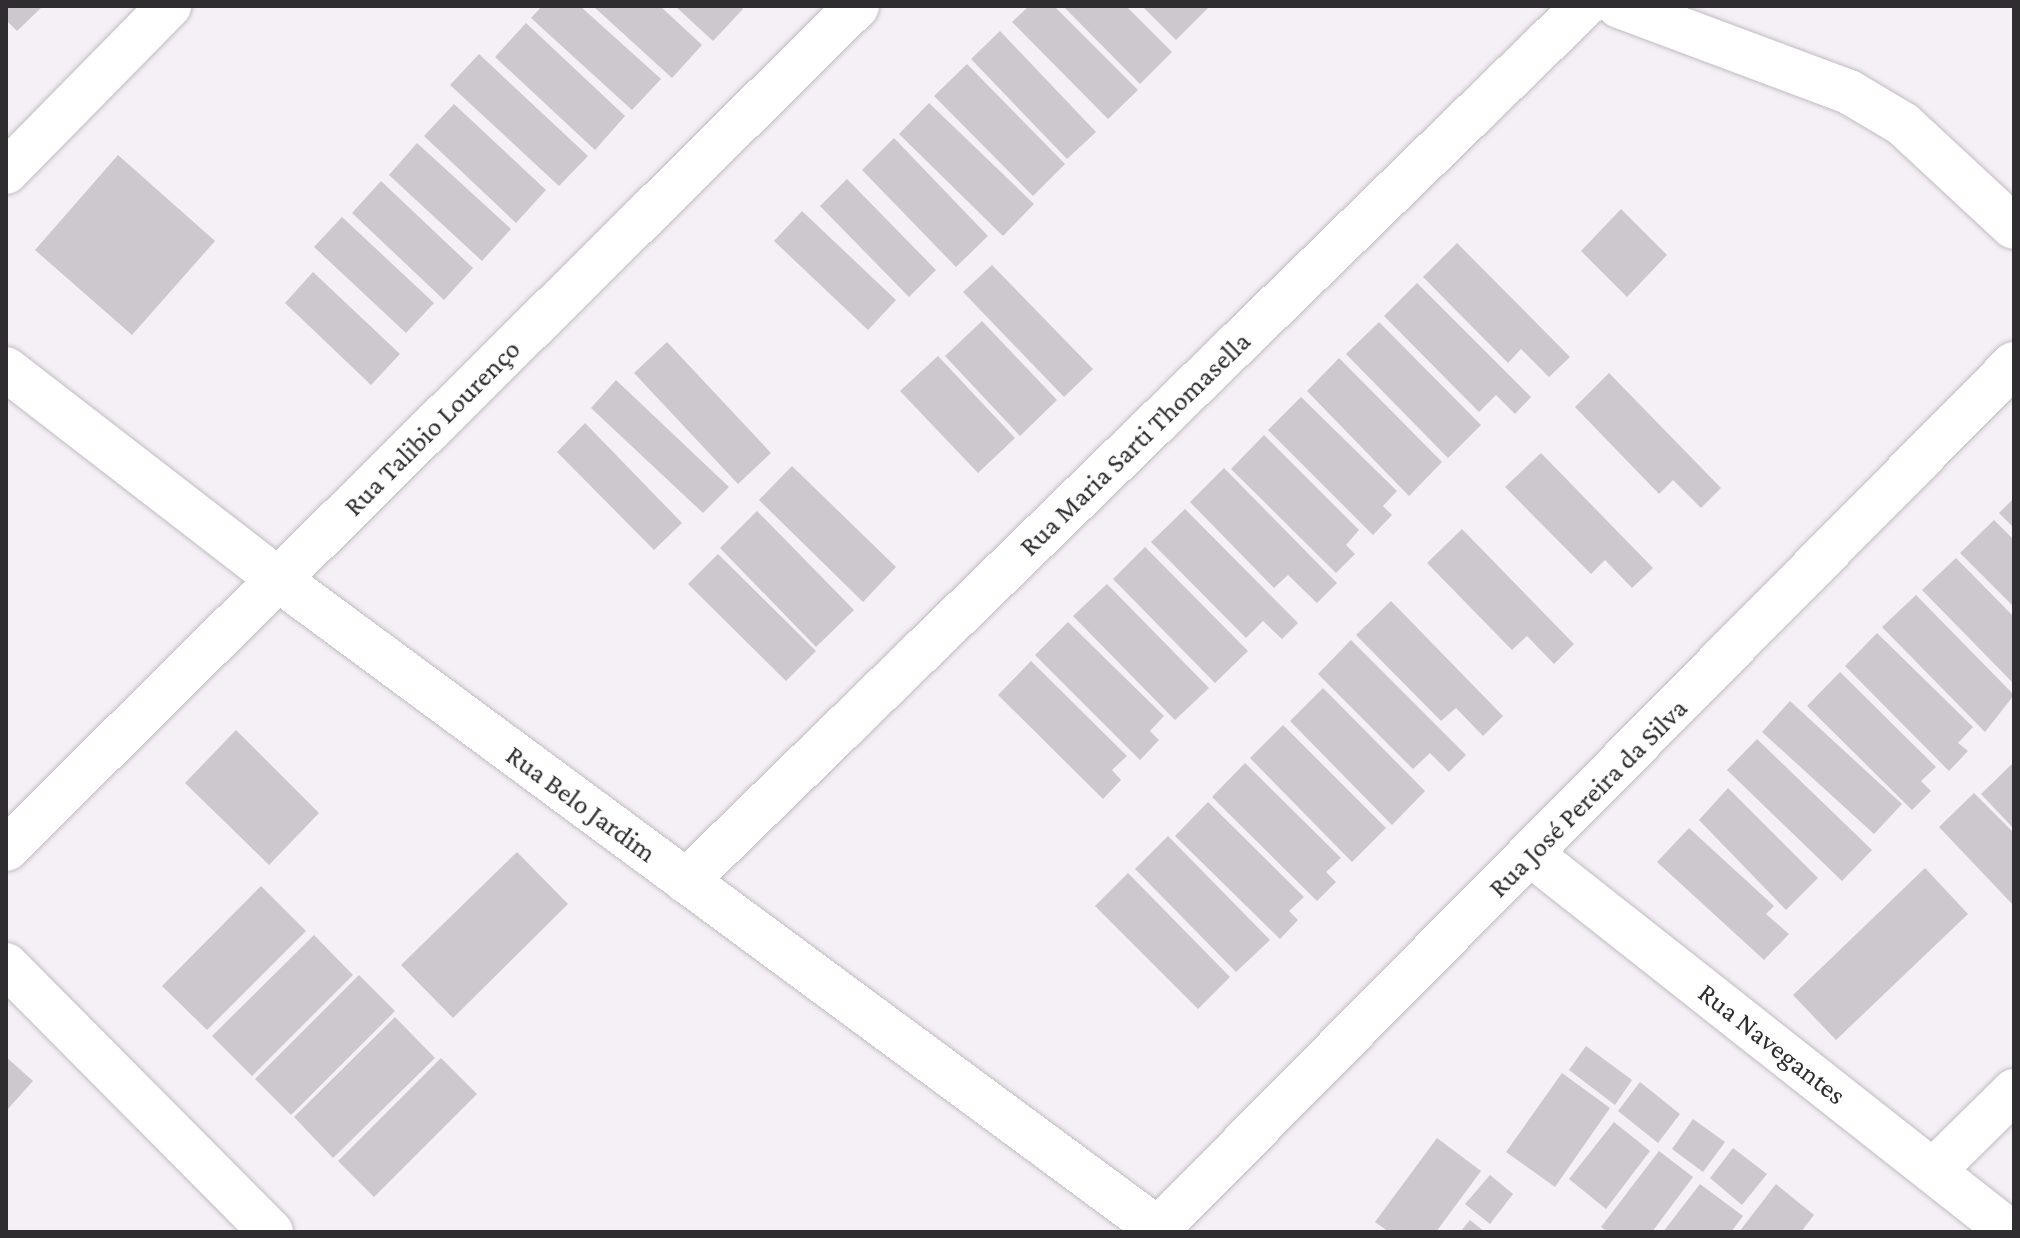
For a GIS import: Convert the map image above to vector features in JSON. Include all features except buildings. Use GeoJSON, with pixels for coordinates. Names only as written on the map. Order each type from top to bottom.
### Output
{"type":"FeatureCollection","features":[{"type":"Feature","properties":{"kind":"street"},"geometry":{"type":"LineString","coordinates":[[6,172],[169,6]]}},
{"type":"Feature","properties":{"kind":"street","name":"Rua Talibio Lourenço"},"geometry":{"type":"LineString","coordinates":[[6,849],[857,6]]}},
{"type":"Feature","properties":{"kind":"street","name":"Rua Maria Sarti Thomasella"},"geometry":{"type":"LineString","coordinates":[[686,881],[1584,6]]}},
{"type":"Feature","properties":{"kind":"street"},"geometry":{"type":"LineString","coordinates":[[1619,6],[1849,92],[1903,124],[2014,227]]}},
{"type":"Feature","properties":{"kind":"street","name":"Rua José Pereira da Silva"},"geometry":{"type":"LineString","coordinates":[[1160,1230],[1533,856],[2014,364]]}},
{"type":"Feature","properties":{"kind":"street","name":"Rua Belo Jardim"},"geometry":{"type":"LineString","coordinates":[[6,369],[279,580],[1160,1230]]}},
{"type":"Feature","properties":{"kind":"street","name":"Rua Navegantes"},"geometry":{"type":"LineString","coordinates":[[1533,856],[2010,1232]]}},
{"type":"Feature","properties":{"kind":"street"},"geometry":{"type":"LineString","coordinates":[[6,965],[271,1232]]}},
{"type":"Feature","properties":{"kind":"street"},"geometry":{"type":"LineString","coordinates":[[1933,1171],[2014,1091]]}}]}
